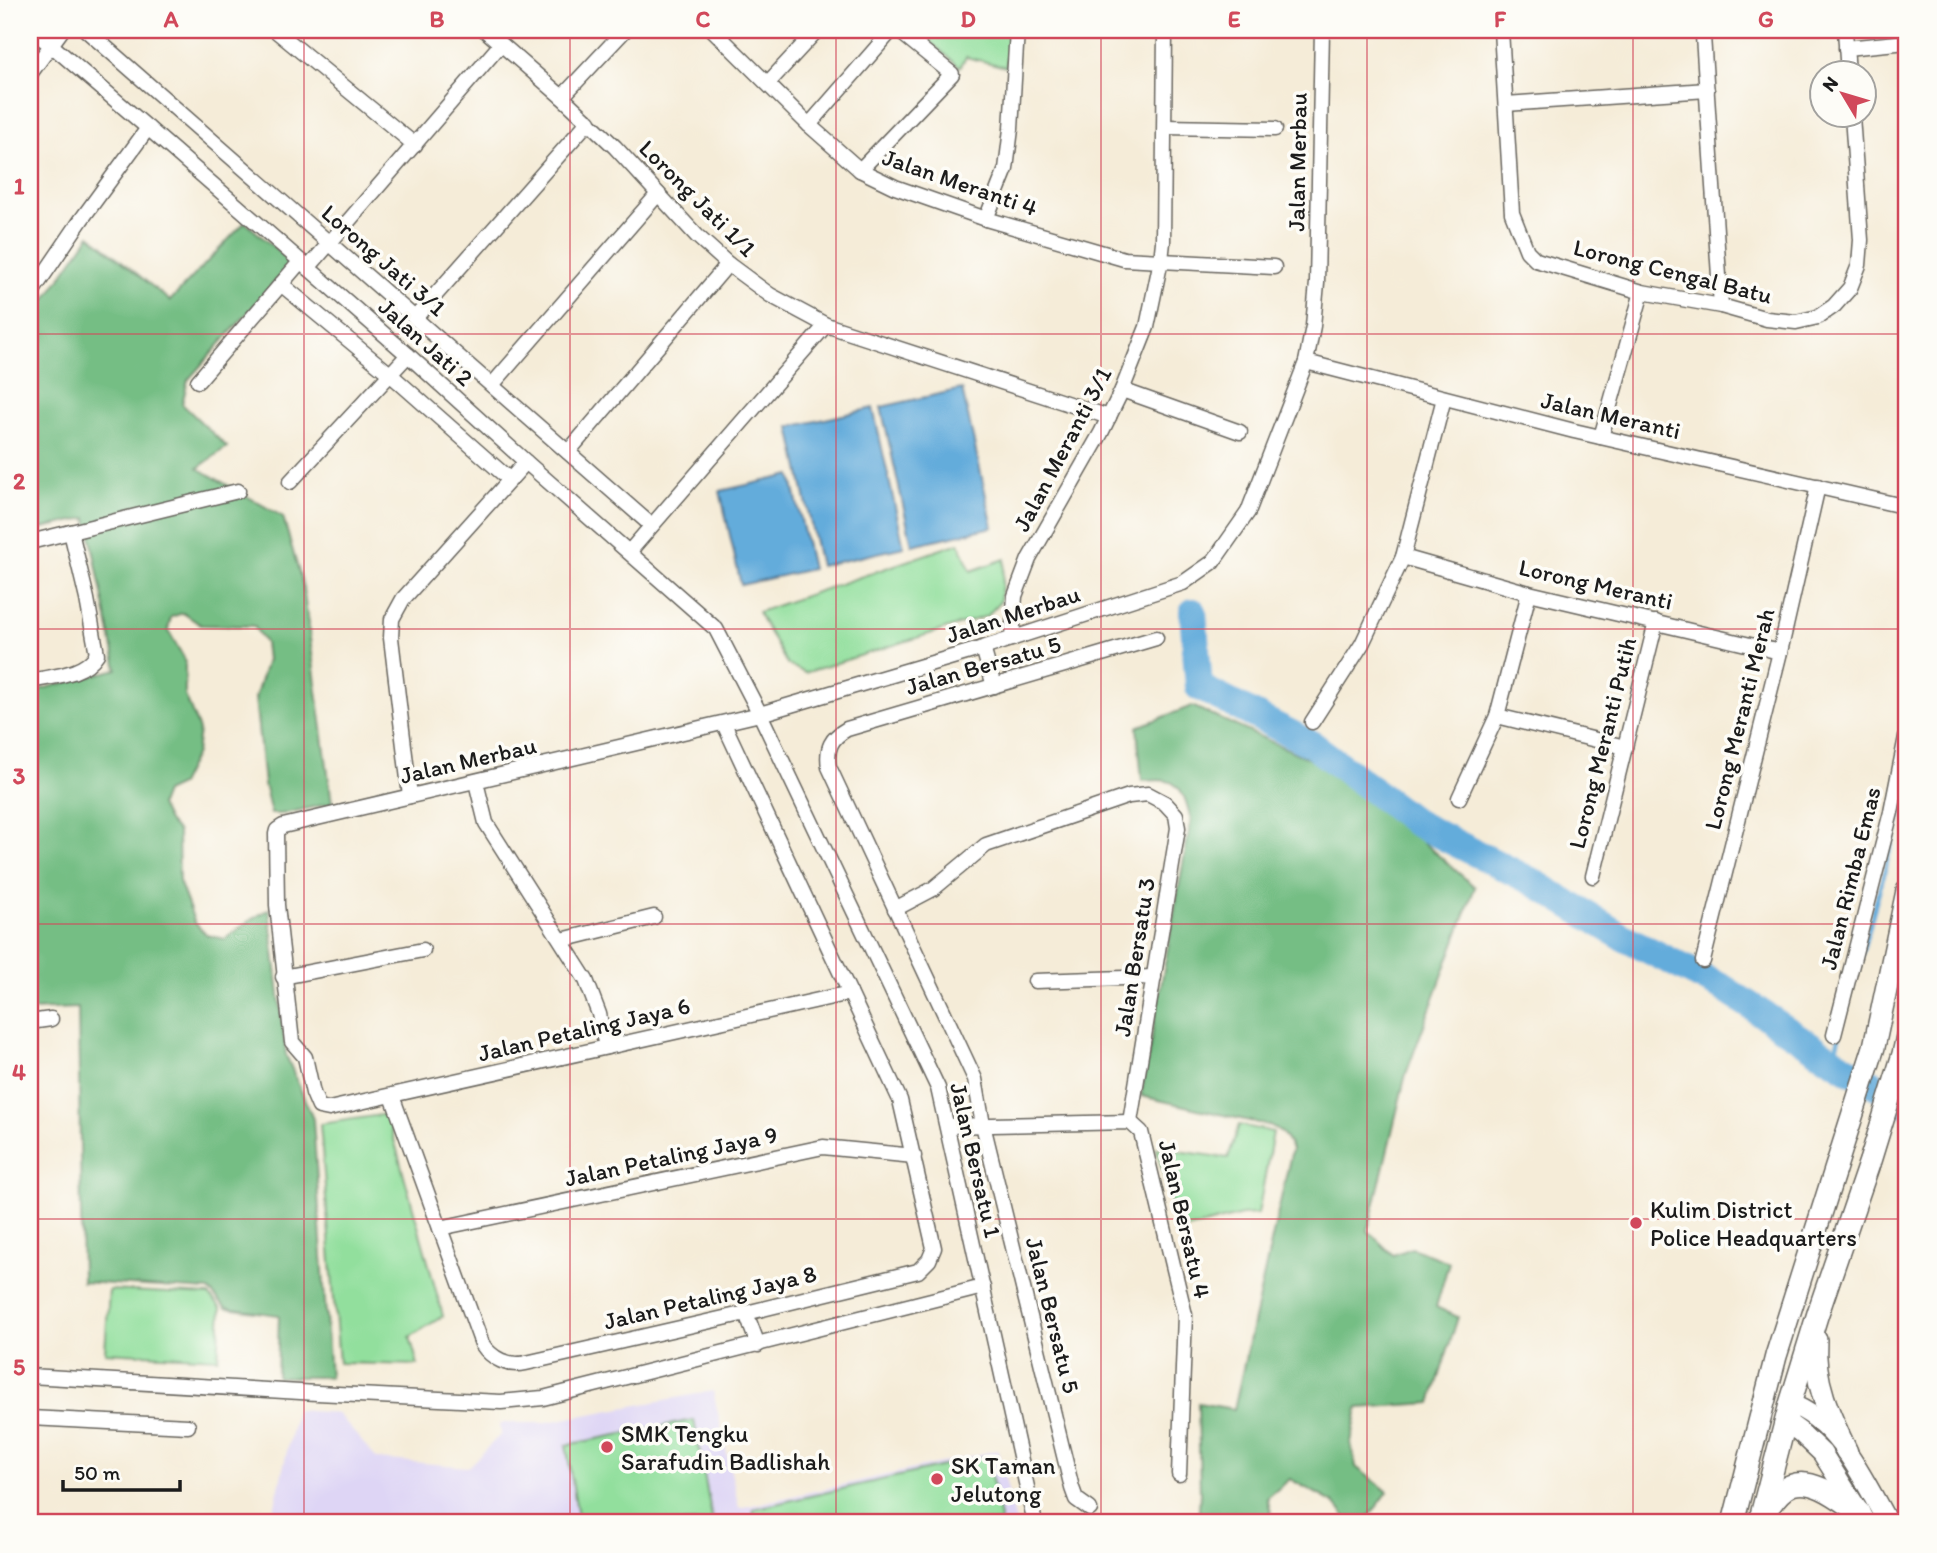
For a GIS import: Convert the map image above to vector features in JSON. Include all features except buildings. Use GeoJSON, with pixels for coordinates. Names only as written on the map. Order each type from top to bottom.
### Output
{"type":"FeatureCollection","features":[{"type":"Feature","properties":{"kind":"main road"},"geometry":{"type":"LineString","coordinates":[[1733,1523],[1776,1356],[1874,1047],[1907,891]]}},
{"type":"Feature","properties":{"kind":"main road"},"geometry":{"type":"LineString","coordinates":[[1760,1521],[1785,1413],[1870,1161],[1905,1045]]}},
{"type":"Feature","properties":{"kind":"main road"},"geometry":{"type":"LineString","coordinates":[[1818,1313],[1815,1358],[1826,1407],[1847,1452],[1888,1523]]}},
{"type":"Feature","properties":{"kind":"main road"},"geometry":{"type":"LineString","coordinates":[[1776,1356],[1774,1394],[1800,1432],[1822,1453],[1862,1518]]}},
{"type":"Feature","properties":{"kind":"main road"},"geometry":{"type":"LineString","coordinates":[[1740,1496],[1749,1484],[1765,1435],[1785,1413],[1799,1408],[1813,1416],[1847,1452]]}},
{"type":"Feature","properties":{"kind":"main road"},"geometry":{"type":"LineString","coordinates":[[1760,1521],[1779,1494],[1791,1485],[1803,1483],[1827,1491],[1862,1518]]}},
{"type":"Feature","properties":{"kind":"street","name":"Jalan Jati 2"},"geometry":{"type":"LineString","coordinates":[[30,30],[148,128],[408,355],[716,629],[760,714]]}},
{"type":"Feature","properties":{"kind":"street"},"geometry":{"type":"LineString","coordinates":[[30,74],[62,30]]}},
{"type":"Feature","properties":{"kind":"street","name":"Lorong Jati 3/1"},"geometry":{"type":"LineString","coordinates":[[86,30],[651,525]]}},
{"type":"Feature","properties":{"kind":"street"},"geometry":{"type":"LineString","coordinates":[[275,30],[415,145]]}},
{"type":"Feature","properties":{"kind":"street","name":"Lorong Jati 1/1"},"geometry":{"type":"LineString","coordinates":[[485,30],[589,121],[697,236],[728,264],[770,295],[826,325],[1109,416]]}},
{"type":"Feature","properties":{"kind":"street"},"geometry":{"type":"LineString","coordinates":[[562,97],[625,30]]}},
{"type":"Feature","properties":{"kind":"street","name":"Jalan Meranti 4"},"geometry":{"type":"LineString","coordinates":[[713,30],[809,125],[860,170],[895,187],[986,219],[1124,259],[1274,267]]}},
{"type":"Feature","properties":{"kind":"street"},"geometry":{"type":"LineString","coordinates":[[768,83],[817,30]]}},
{"type":"Feature","properties":{"kind":"street"},"geometry":{"type":"LineString","coordinates":[[809,125],[892,30]]}},
{"type":"Feature","properties":{"kind":"street"},"geometry":{"type":"LineString","coordinates":[[860,170],[952,74],[898,30]]}},
{"type":"Feature","properties":{"kind":"street"},"geometry":{"type":"LineString","coordinates":[[986,219],[1006,169],[1017,30]]}},
{"type":"Feature","properties":{"kind":"street","name":"Jalan Meranti 3/1"},"geometry":{"type":"LineString","coordinates":[[1012,639],[1015,596],[1028,559],[1091,452],[1122,390],[1147,327],[1163,242],[1166,30]]}},
{"type":"Feature","properties":{"kind":"street","name":"Jalan Merbau"},"geometry":{"type":"LineString","coordinates":[[283,977],[275,842],[277,830],[283,826],[760,714],[983,648],[1183,583],[1213,562],[1248,512],[1306,362],[1317,283],[1322,30]]}},
{"type":"Feature","properties":{"kind":"street","name":"Lorong Cengal Batu"},"geometry":{"type":"LineString","coordinates":[[1501,30],[1512,214],[1527,251],[1536,260],[1642,292],[1721,306],[1767,319],[1796,322],[1818,317],[1834,306],[1850,288],[1858,265],[1861,240],[1853,130]]}},
{"type":"Feature","properties":{"kind":"street"},"geometry":{"type":"LineString","coordinates":[[1845,30],[1847,60]]}},
{"type":"Feature","properties":{"kind":"street"},"geometry":{"type":"LineString","coordinates":[[1703,36],[1721,306]]}},
{"type":"Feature","properties":{"kind":"street"},"geometry":{"type":"LineString","coordinates":[[1846,48],[1907,42]]}},
{"type":"Feature","properties":{"kind":"street"},"geometry":{"type":"LineString","coordinates":[[198,381],[281,284],[330,243],[501,44]]}},
{"type":"Feature","properties":{"kind":"street"},"geometry":{"type":"LineString","coordinates":[[1506,104],[1707,90]]}},
{"type":"Feature","properties":{"kind":"street"},"geometry":{"type":"LineString","coordinates":[[415,318],[589,121]]}},
{"type":"Feature","properties":{"kind":"street"},"geometry":{"type":"LineString","coordinates":[[1164,127],[1275,129]]}},
{"type":"Feature","properties":{"kind":"street"},"geometry":{"type":"LineString","coordinates":[[30,295],[148,128]]}},
{"type":"Feature","properties":{"kind":"street"},"geometry":{"type":"LineString","coordinates":[[492,385],[658,194]]}},
{"type":"Feature","properties":{"kind":"street"},"geometry":{"type":"LineString","coordinates":[[568,452],[728,264]]}},
{"type":"Feature","properties":{"kind":"street"},"geometry":{"type":"LineString","coordinates":[[281,284],[391,375],[510,480]]}},
{"type":"Feature","properties":{"kind":"street"},"geometry":{"type":"LineString","coordinates":[[1601,437],[1642,292]]}},
{"type":"Feature","properties":{"kind":"street"},"geometry":{"type":"LineString","coordinates":[[629,552],[826,325]]}},
{"type":"Feature","properties":{"kind":"street"},"geometry":{"type":"LineString","coordinates":[[290,482],[408,355]]}},
{"type":"Feature","properties":{"kind":"street","name":"Jalan Meranti"},"geometry":{"type":"LineString","coordinates":[[1306,362],[1601,437],[1907,507]]}},
{"type":"Feature","properties":{"kind":"street"},"geometry":{"type":"LineString","coordinates":[[1122,390],[1240,432]]}},
{"type":"Feature","properties":{"kind":"street"},"geometry":{"type":"LineString","coordinates":[[1312,722],[1362,644],[1403,558],[1444,398]]}},
{"type":"Feature","properties":{"kind":"street"},"geometry":{"type":"LineString","coordinates":[[410,796],[391,638],[392,619],[402,599],[526,462]]}},
{"type":"Feature","properties":{"kind":"street","name":"Lorong Meranti Merah"},"geometry":{"type":"LineString","coordinates":[[1703,961],[1780,652],[1818,486]]}},
{"type":"Feature","properties":{"kind":"street"},"geometry":{"type":"LineString","coordinates":[[30,542],[238,491]]}},
{"type":"Feature","properties":{"kind":"street"},"geometry":{"type":"LineString","coordinates":[[30,681],[78,671],[92,663],[97,654],[71,532]]}},
{"type":"Feature","properties":{"kind":"street","name":"Lorong Meranti"},"geometry":{"type":"LineString","coordinates":[[1403,558],[1529,593],[1780,652]]}},
{"type":"Feature","properties":{"kind":"street"},"geometry":{"type":"LineString","coordinates":[[1459,798],[1497,716],[1529,593]]}},
{"type":"Feature","properties":{"kind":"street","name":"Lorong Meranti Putih"},"geometry":{"type":"LineString","coordinates":[[1593,876],[1656,622]]}},
{"type":"Feature","properties":{"kind":"street","name":"Jalan Bersatu 5"},"geometry":{"type":"LineString","coordinates":[[1090,1509],[1076,1499],[1072,1488],[975,1079],[829,767],[827,755],[829,745],[838,734],[847,729],[1156,638]]}},
{"type":"Feature","properties":{"kind":"street"},"geometry":{"type":"LineString","coordinates":[[983,648],[994,687]]}},
{"type":"Feature","properties":{"kind":"street","name":"Jalan Bersatu 1"},"geometry":{"type":"LineString","coordinates":[[760,714],[938,1088],[1035,1523]]}},
{"type":"Feature","properties":{"kind":"street"},"geometry":{"type":"LineString","coordinates":[[1497,716],[1625,747]]}},
{"type":"Feature","properties":{"kind":"street"},"geometry":{"type":"LineString","coordinates":[[724,724],[900,1100],[914,1156]]}},
{"type":"Feature","properties":{"kind":"street","name":"Jalan Rimba Emas"},"geometry":{"type":"LineString","coordinates":[[1835,1035],[1891,812],[1907,732]]}},
{"type":"Feature","properties":{"kind":"street"},"geometry":{"type":"LineString","coordinates":[[476,782],[486,823],[586,980],[599,1014],[606,1047]]}},
{"type":"Feature","properties":{"kind":"street","name":"Jalan Bersatu 3"},"geometry":{"type":"LineString","coordinates":[[895,909],[933,889],[986,845],[1129,796],[1148,794],[1165,803],[1176,815],[1178,828],[1130,1122]]}},
{"type":"Feature","properties":{"kind":"street"},"geometry":{"type":"LineString","coordinates":[[562,940],[654,917]]}},
{"type":"Feature","properties":{"kind":"street"},"geometry":{"type":"LineString","coordinates":[[283,977],[423,950]]}},
{"type":"Feature","properties":{"kind":"street","name":"Jalan Petaling Jaya 6"},"geometry":{"type":"LineString","coordinates":[[283,977],[292,1042],[305,1057],[319,1107],[329,1110],[849,993]]}},
{"type":"Feature","properties":{"kind":"street"},"geometry":{"type":"LineString","coordinates":[[1035,981],[1154,977]]}},
{"type":"Feature","properties":{"kind":"street"},"geometry":{"type":"LineString","coordinates":[[30,1022],[51,1019]]}},
{"type":"Feature","properties":{"kind":"street"},"geometry":{"type":"LineString","coordinates":[[392,1096],[440,1228]]}},
{"type":"Feature","properties":{"kind":"street","name":"Jalan Bersatu 4"},"geometry":{"type":"LineString","coordinates":[[947,1126],[1130,1122],[1141,1132],[1185,1315],[1179,1474]]}},
{"type":"Feature","properties":{"kind":"street","name":"Jalan Petaling Jaya 9"},"geometry":{"type":"LineString","coordinates":[[440,1228],[823,1147],[914,1156]]}},
{"type":"Feature","properties":{"kind":"street","name":"Jalan Petaling Jaya 8"},"geometry":{"type":"LineString","coordinates":[[440,1228],[482,1345],[487,1352],[508,1364],[526,1363],[747,1313],[918,1270],[929,1260],[934,1248],[914,1156]]}},
{"type":"Feature","properties":{"kind":"street"},"geometry":{"type":"LineString","coordinates":[[30,1376],[501,1402],[543,1398],[983,1287]]}},
{"type":"Feature","properties":{"kind":"street"},"geometry":{"type":"LineString","coordinates":[[747,1313],[758,1345]]}},
{"type":"Feature","properties":{"kind":"street"},"geometry":{"type":"LineString","coordinates":[[30,1418],[188,1426]]}},
{"type":"Feature","properties":{"kind":"shaded area","name":"SMK Tengku Sarafudin Badlishah"},"geometry":{"type":"Polygon","coordinates":[[[713,1391],[739,1508],[998,1450],[1016,1523],[271,1523],[296,1410],[337,1413],[377,1459],[468,1467],[501,1434],[500,1423],[542,1423],[713,1391]]]}},
{"type":"Feature","properties":{"kind":"green space"},"geometry":{"type":"Polygon","coordinates":[[[916,30],[1009,30],[1006,67],[966,57],[960,67],[916,30]]]}},
{"type":"Feature","properties":{"kind":"green space"},"geometry":{"type":"Polygon","coordinates":[[[245,222],[292,263],[188,380],[182,404],[227,447],[198,468],[283,517],[303,586],[332,803],[271,814],[264,784],[255,698],[267,660],[265,643],[254,626],[201,625],[183,613],[171,617],[168,630],[185,660],[185,695],[199,730],[196,753],[180,785],[165,792],[160,805],[168,821],[178,832],[179,881],[195,923],[207,935],[225,939],[269,909],[286,1055],[313,1119],[330,1377],[277,1377],[279,1315],[226,1308],[209,1290],[82,1282],[78,1008],[30,1010],[30,692],[117,669],[87,518],[30,531],[30,322],[90,235],[170,301],[245,222]]]}},
{"type":"Feature","properties":{"kind":"green space"},"geometry":{"type":"Polygon","coordinates":[[[959,543],[971,571],[1005,559],[1000,602],[987,616],[805,673],[787,664],[758,612],[959,543]]]}},
{"type":"Feature","properties":{"kind":"green space"},"geometry":{"type":"Polygon","coordinates":[[[1192,706],[1316,762],[1402,824],[1475,887],[1406,1074],[1368,1231],[1393,1255],[1412,1248],[1449,1262],[1436,1307],[1458,1317],[1431,1403],[1358,1408],[1351,1443],[1356,1467],[1388,1492],[1364,1523],[1350,1523],[1334,1503],[1290,1479],[1267,1498],[1274,1523],[1198,1523],[1198,1403],[1234,1409],[1292,1149],[1283,1134],[1271,1126],[1141,1096],[1191,820],[1184,796],[1173,783],[1164,780],[1142,781],[1137,727],[1192,706]]]}},
{"type":"Feature","properties":{"kind":"green space"},"geometry":{"type":"Polygon","coordinates":[[[387,1114],[443,1316],[410,1337],[418,1365],[339,1363],[320,1124],[387,1114]]]}},
{"type":"Feature","properties":{"kind":"green space"},"geometry":{"type":"Polygon","coordinates":[[[1239,1125],[1273,1132],[1258,1214],[1242,1215],[1179,1231],[1156,1148],[1228,1158],[1239,1125]]]}},
{"type":"Feature","properties":{"kind":"green space"},"geometry":{"type":"Polygon","coordinates":[[[109,1290],[209,1295],[221,1308],[218,1358],[105,1352],[109,1290]]]}},
{"type":"Feature","properties":{"kind":"green space"},"geometry":{"type":"Polygon","coordinates":[[[694,1420],[713,1523],[579,1523],[566,1445],[694,1420]]]}},
{"type":"Feature","properties":{"kind":"green space","name":"SK Taman Jelutong"},"geometry":{"type":"Polygon","coordinates":[[[987,1456],[1001,1523],[756,1523],[753,1509],[987,1456]]]}},
{"type":"Feature","properties":{"kind":"water"},"geometry":{"type":"Polygon","coordinates":[[[962,389],[993,527],[912,545],[881,407],[962,389]]]}},
{"type":"Feature","properties":{"kind":"water"},"geometry":{"type":"Polygon","coordinates":[[[873,408],[904,547],[820,566],[790,427],[873,408]]]}},
{"type":"Feature","properties":{"kind":"water"},"geometry":{"type":"Polygon","coordinates":[[[791,475],[812,569],[741,585],[720,491],[791,475]]]}},
{"type":"Feature","properties":{"kind":"waterway"},"geometry":{"type":"LineString","coordinates":[[1193,612],[1199,687],[1313,745],[1416,823],[1533,882],[1621,936],[1723,988],[1833,1060],[1907,1104]]}},
{"type":"Feature","properties":{"kind":"waterway"},"geometry":{"type":"LineString","coordinates":[[1859,964],[1907,789]]}},
{"type":"Feature","properties":{"kind":"waterway"},"geometry":{"type":"LineString","coordinates":[[1833,1060],[1839,1037]]}},
{"type":"Feature","properties":{"kind":"place","name":"Kulim District Police Headquarters"},"geometry":{"type":"Point","coordinates":[1636,1223]}},
{"type":"Feature","properties":{"kind":"place","name":"SMK Tengku Sarafudin Badlishah"},"geometry":{"type":"Point","coordinates":[607,1447]}},
{"type":"Feature","properties":{"kind":"place","name":"SK Taman Jelutong"},"geometry":{"type":"Point","coordinates":[937,1479]}}]}
